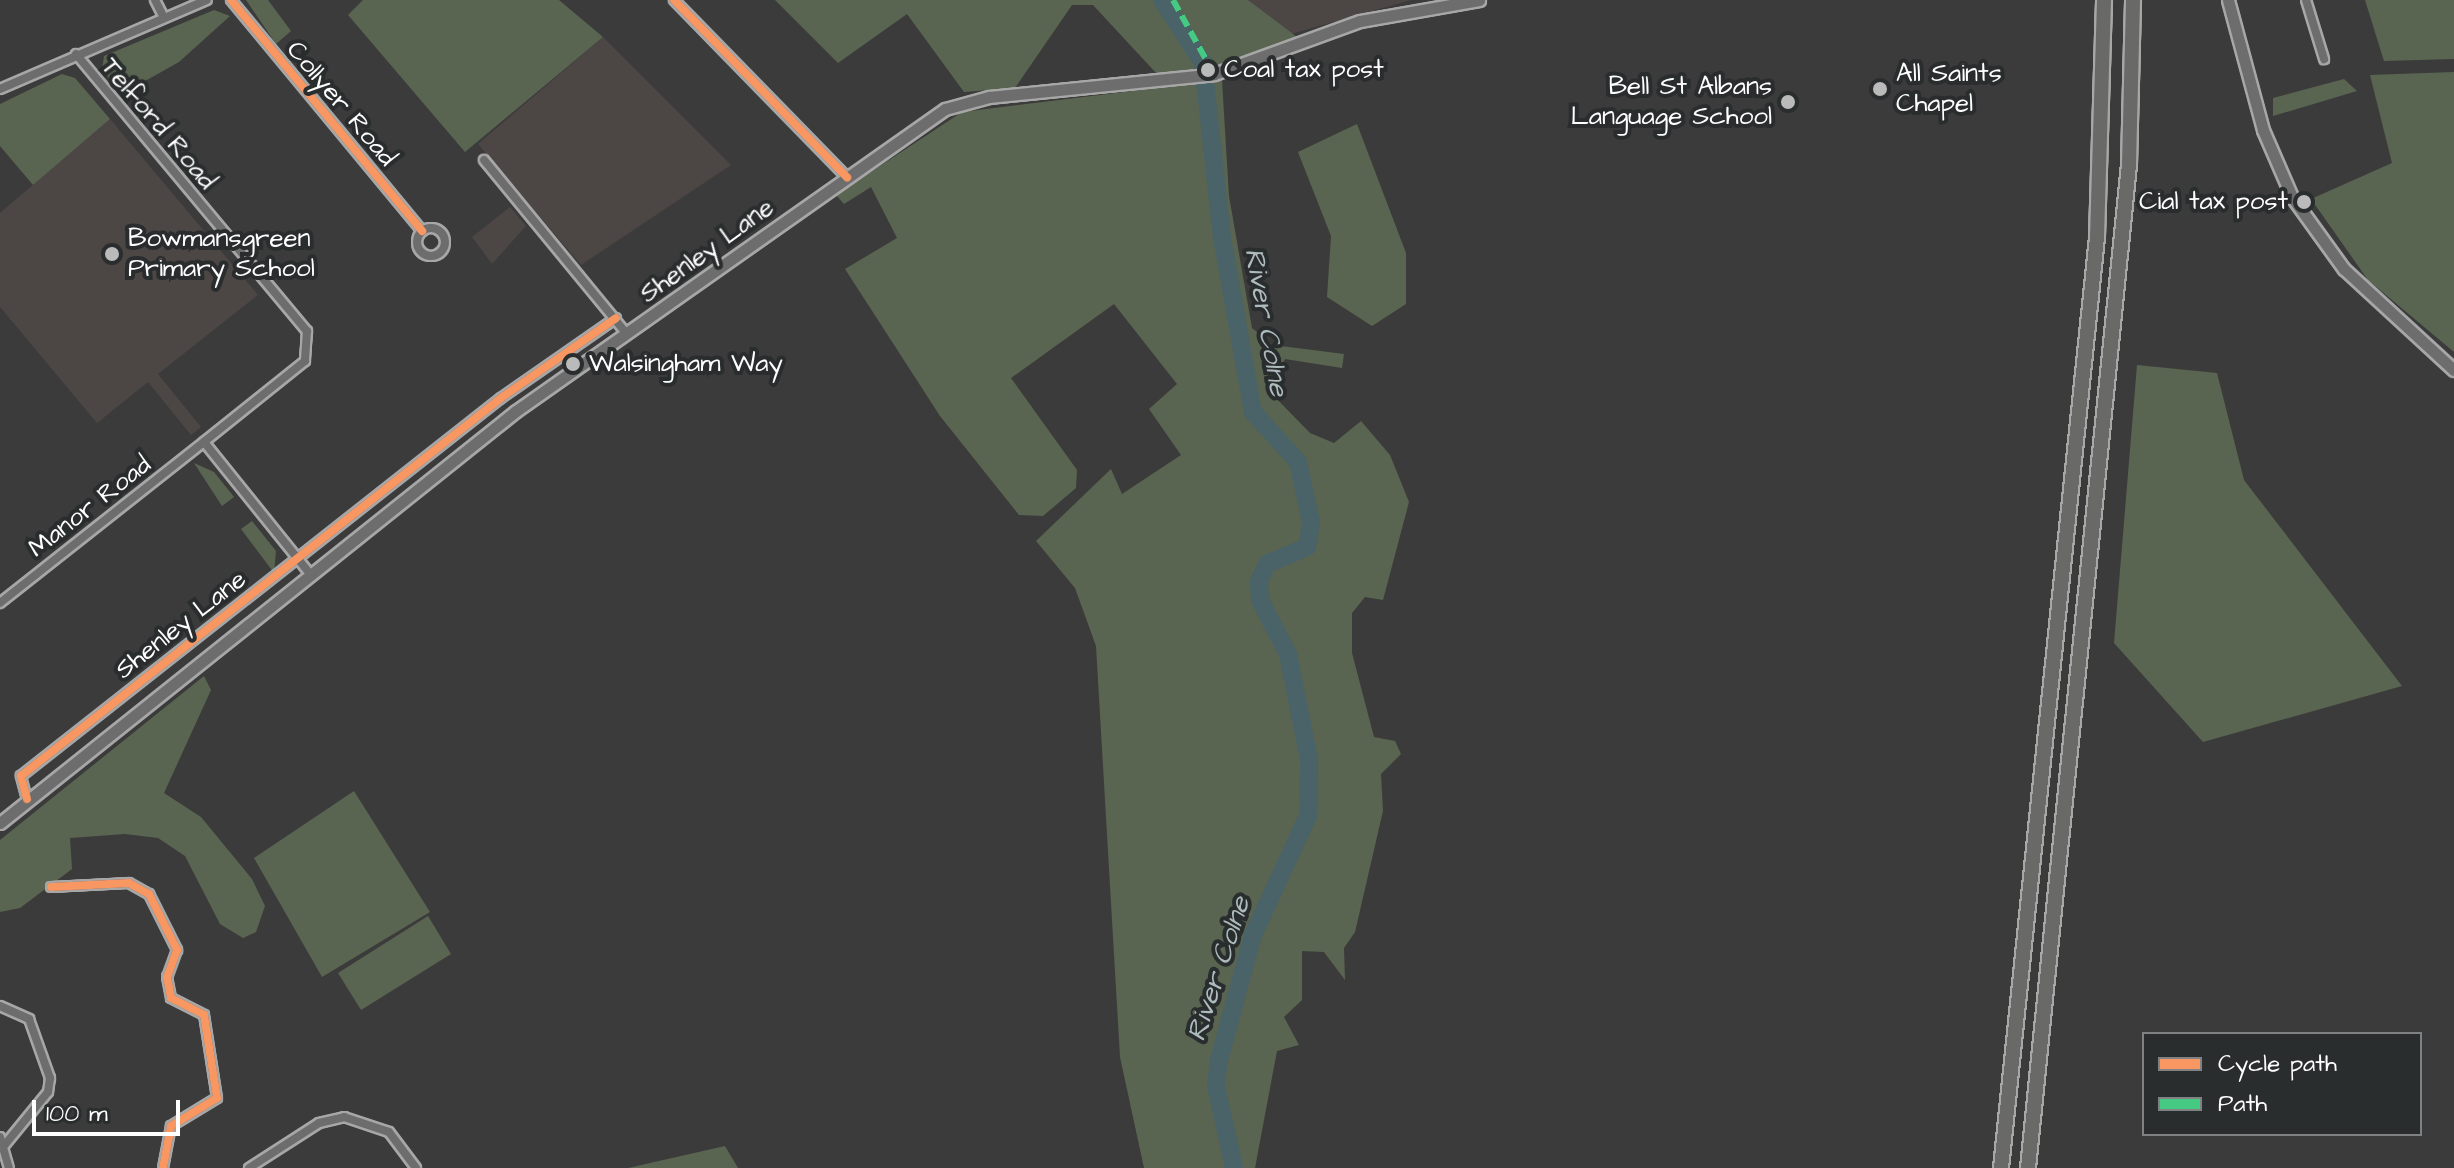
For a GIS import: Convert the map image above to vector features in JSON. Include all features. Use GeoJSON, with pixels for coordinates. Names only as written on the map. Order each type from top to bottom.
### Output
{"type":"FeatureCollection","features":[{"type":"Feature","properties":{"kind":"highway"},"geometry":{"type":"LineString","coordinates":[[2001,1168],[2097,237],[2104,0]]}},
{"type":"Feature","properties":{"kind":"highway"},"geometry":{"type":"LineString","coordinates":[[2028,1168],[2117,303],[2133,0]]}},
{"type":"Feature","properties":{"kind":"main road","name":"Shenley Lane"},"geometry":{"type":"LineString","coordinates":[[0,823],[311,575],[627,334],[847,177],[958,104],[1185,80],[1214,74],[1360,21],[1479,0]]}},
{"type":"Feature","properties":{"kind":"main road"},"geometry":{"type":"LineString","coordinates":[[2228,0],[2263,130],[2292,197],[2344,269],[2454,370]]}},
{"type":"Feature","properties":{"kind":"street"},"geometry":{"type":"LineString","coordinates":[[155,0],[164,18]]}},
{"type":"Feature","properties":{"kind":"street"},"geometry":{"type":"LineString","coordinates":[[0,89],[207,0]]}},
{"type":"Feature","properties":{"kind":"street","name":"Collyer Road"},"geometry":{"type":"LineString","coordinates":[[231,0],[422,231]]}},
{"type":"Feature","properties":{"kind":"street"},"geometry":{"type":"LineString","coordinates":[[674,0],[847,177]]}},
{"type":"Feature","properties":{"kind":"street"},"geometry":{"type":"LineString","coordinates":[[2306,0],[2324,59]]}},
{"type":"Feature","properties":{"kind":"street","name":"Telford Road"},"geometry":{"type":"LineString","coordinates":[[76,54],[310,339],[305,361],[204,442]]}},
{"type":"Feature","properties":{"kind":"street"},"geometry":{"type":"LineString","coordinates":[[484,160],[627,334]]}},
{"type":"Feature","properties":{"kind":"street","name":"Shenley Lane"},"geometry":{"type":"LineString","coordinates":[[27,799],[21,776],[299,561],[501,398],[616,318]]}},
{"type":"Feature","properties":{"kind":"street"},"geometry":{"type":"LineString","coordinates":[[204,442],[311,575]]}},
{"type":"Feature","properties":{"kind":"street","name":"Manor Road"},"geometry":{"type":"LineString","coordinates":[[0,603],[204,442]]}},
{"type":"Feature","properties":{"kind":"street"},"geometry":{"type":"LineString","coordinates":[[51,887],[129,883],[149,894],[177,950],[167,977],[171,998],[204,1015],[217,1098],[171,1126],[163,1168]]}},
{"type":"Feature","properties":{"kind":"street"},"geometry":{"type":"LineString","coordinates":[[0,1006],[29,1019],[50,1078],[48,1092],[3,1147]]}},
{"type":"Feature","properties":{"kind":"street"},"geometry":{"type":"LineString","coordinates":[[249,1168],[319,1123],[344,1117],[389,1132],[416,1168]]}},
{"type":"Feature","properties":{"kind":"street"},"geometry":{"type":"LineString","coordinates":[[0,1137],[9,1168]]}},
{"type":"Feature","properties":{"kind":"shaded area"},"geometry":{"type":"Polygon","coordinates":[[[1248,0],[1411,0],[1291,34],[1248,0]]]}},
{"type":"Feature","properties":{"kind":"shaded area"},"geometry":{"type":"Polygon","coordinates":[[[603,37],[731,165],[581,265],[478,144],[603,37]]]}},
{"type":"Feature","properties":{"kind":"shaded area","name":"Bowmansgreen Primary School"},"geometry":{"type":"Polygon","coordinates":[[[110,119],[258,295],[158,374],[201,427],[191,435],[148,382],[97,423],[0,307],[0,213],[110,119]]]}},
{"type":"Feature","properties":{"kind":"shaded area"},"geometry":{"type":"Polygon","coordinates":[[[510,207],[526,226],[492,264],[472,237],[510,207]]]}},
{"type":"Feature","properties":{"kind":"green space"},"geometry":{"type":"Polygon","coordinates":[[[246,0],[268,0],[291,31],[276,44],[246,0]]]}},
{"type":"Feature","properties":{"kind":"green space"},"geometry":{"type":"Polygon","coordinates":[[[363,0],[559,0],[603,37],[465,152],[348,15],[363,0]]]}},
{"type":"Feature","properties":{"kind":"green space"},"geometry":{"type":"Polygon","coordinates":[[[775,0],[1248,0],[1297,37],[1215,66],[1157,74],[1093,5],[1072,5],[1015,88],[964,92],[907,14],[838,63],[775,0]]]}},
{"type":"Feature","properties":{"kind":"green space"},"geometry":{"type":"Polygon","coordinates":[[[2365,0],[2454,0],[2454,59],[2384,61],[2365,0]]]}},
{"type":"Feature","properties":{"kind":"green space"},"geometry":{"type":"Polygon","coordinates":[[[214,10],[230,16],[179,62],[122,94],[102,70],[104,56],[214,10]]]}},
{"type":"Feature","properties":{"kind":"green space"},"geometry":{"type":"Polygon","coordinates":[[[2454,72],[2454,352],[2368,280],[2311,199],[2392,163],[2370,75],[2454,72]]]}},
{"type":"Feature","properties":{"kind":"green space"},"geometry":{"type":"Polygon","coordinates":[[[62,74],[75,78],[110,119],[33,185],[0,146],[0,104],[62,74]]]}},
{"type":"Feature","properties":{"kind":"green space"},"geometry":{"type":"Polygon","coordinates":[[[2344,79],[2357,91],[2273,116],[2273,98],[2344,79]]]}},
{"type":"Feature","properties":{"kind":"green space"},"geometry":{"type":"Polygon","coordinates":[[[1222,80],[1229,196],[1252,328],[1273,345],[1344,354],[1342,368],[1285,359],[1270,392],[1310,433],[1334,443],[1361,421],[1390,455],[1409,502],[1383,600],[1365,597],[1352,613],[1352,653],[1374,737],[1395,741],[1401,754],[1381,774],[1383,811],[1355,932],[1344,948],[1345,980],[1324,952],[1302,951],[1302,1000],[1284,1017],[1299,1045],[1277,1051],[1255,1168],[1144,1168],[1120,1057],[1096,646],[1075,588],[1036,541],[1111,469],[1122,494],[1181,455],[1149,409],[1177,384],[1114,304],[1011,378],[1077,470],[1076,488],[1043,516],[1019,515],[940,416],[845,269],[897,238],[871,187],[844,204],[836,195],[962,112],[1222,80]]]}},
{"type":"Feature","properties":{"kind":"green space"},"geometry":{"type":"Polygon","coordinates":[[[1357,124],[1406,253],[1406,304],[1372,326],[1327,297],[1331,236],[1298,152],[1357,124]]]}},
{"type":"Feature","properties":{"kind":"green space"},"geometry":{"type":"Polygon","coordinates":[[[2137,365],[2217,373],[2244,480],[2402,686],[2203,742],[2114,643],[2137,365]]]}},
{"type":"Feature","properties":{"kind":"green space"},"geometry":{"type":"Polygon","coordinates":[[[194,463],[214,472],[234,497],[222,506],[194,463]]]}},
{"type":"Feature","properties":{"kind":"green space"},"geometry":{"type":"Polygon","coordinates":[[[252,521],[276,551],[274,573],[241,529],[252,521]]]}},
{"type":"Feature","properties":{"kind":"green space"},"geometry":{"type":"Polygon","coordinates":[[[204,676],[211,690],[164,793],[201,817],[252,879],[265,906],[256,932],[243,938],[220,924],[185,856],[158,838],[125,834],[70,838],[72,869],[20,908],[0,912],[0,840],[204,676]]]}},
{"type":"Feature","properties":{"kind":"green space"},"geometry":{"type":"Polygon","coordinates":[[[354,791],[430,912],[322,977],[254,858],[354,791]]]}},
{"type":"Feature","properties":{"kind":"green space"},"geometry":{"type":"Polygon","coordinates":[[[428,916],[451,954],[361,1010],[338,973],[428,916]]]}},
{"type":"Feature","properties":{"kind":"green space"},"geometry":{"type":"Polygon","coordinates":[[[725,1146],[738,1168],[628,1168],[725,1146]]]}},
{"type":"Feature","properties":{"kind":"waterway","name":"River Colne"},"geometry":{"type":"LineString","coordinates":[[1162,0],[1203,63],[1222,238],[1253,412],[1298,462],[1311,522],[1307,547],[1267,564],[1259,582],[1260,600],[1288,654],[1309,759],[1308,816],[1253,935],[1219,1060],[1216,1086],[1234,1168]]}},
{"type":"Feature","properties":{"kind":"marked path"},"geometry":{"type":"LineString","coordinates":[[1173,0],[1214,74]]}},
{"type":"Feature","properties":{"kind":"cycle path"},"geometry":{"type":"LineString","coordinates":[[231,0],[422,231]]}},
{"type":"Feature","properties":{"kind":"cycle path"},"geometry":{"type":"LineString","coordinates":[[674,0],[847,177]]}},
{"type":"Feature","properties":{"kind":"cycle path"},"geometry":{"type":"LineString","coordinates":[[27,799],[21,776],[501,398],[616,318]]}},
{"type":"Feature","properties":{"kind":"cycle path"},"geometry":{"type":"LineString","coordinates":[[51,887],[129,883],[149,894],[177,950],[167,977],[171,998],[204,1015],[217,1098],[171,1126],[163,1168]]}},
{"type":"Feature","properties":{"kind":"place","name":"Coal tax post"},"geometry":{"type":"Point","coordinates":[1208,70]}},
{"type":"Feature","properties":{"kind":"place","name":"All Saints Chapel"},"geometry":{"type":"Point","coordinates":[1880,89]}},
{"type":"Feature","properties":{"kind":"place","name":"Bell St Albans Language School"},"geometry":{"type":"Point","coordinates":[1788,102]}},
{"type":"Feature","properties":{"kind":"place","name":"Cial tax post"},"geometry":{"type":"Point","coordinates":[2304,202]}},
{"type":"Feature","properties":{"kind":"place","name":"Bowmansgreen Primary School"},"geometry":{"type":"Point","coordinates":[112,254]}},
{"type":"Feature","properties":{"kind":"place","name":"Walsingham Way"},"geometry":{"type":"Point","coordinates":[573,364]}}]}
